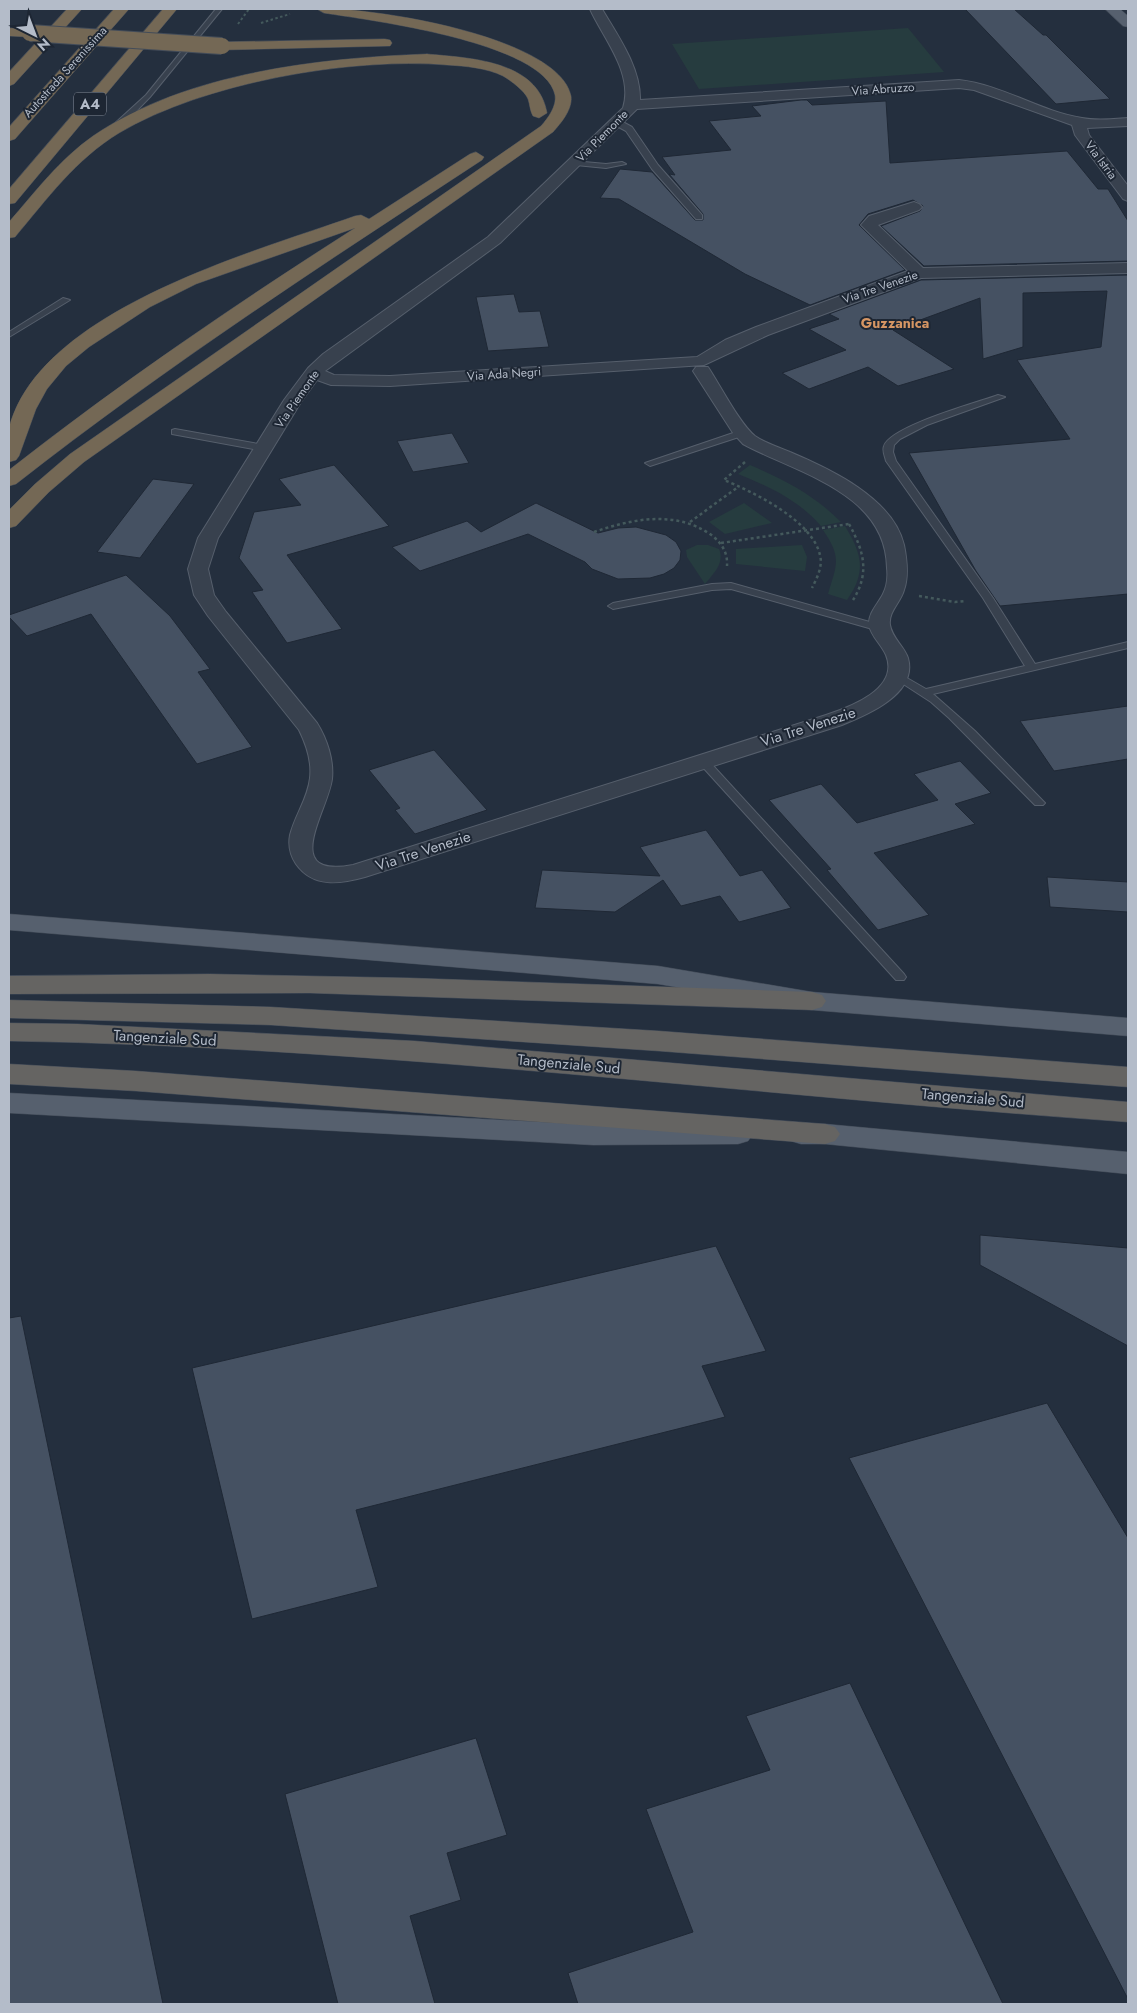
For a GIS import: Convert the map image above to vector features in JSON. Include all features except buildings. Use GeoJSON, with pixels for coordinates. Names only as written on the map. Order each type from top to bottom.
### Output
{"type":"FeatureCollection","features":[{"type":"Feature","properties":{"kind":"highway"},"geometry":{"type":"LineString","coordinates":[[9,81],[75,9]]}},
{"type":"Feature","properties":{"kind":"highway","name":"Autostrada Serenissima"},"geometry":{"type":"LineString","coordinates":[[9,136],[122,9]]}},
{"type":"Feature","properties":{"kind":"highway","name":"A4"},"geometry":{"type":"LineString","coordinates":[[9,199],[170,9]]}},
{"type":"Feature","properties":{"kind":"highway"},"geometry":{"type":"LineString","coordinates":[[9,522],[42,488],[77,458],[546,129],[558,116],[563,96],[561,89],[550,75],[535,64],[459,34],[396,19],[324,9]]}},
{"type":"Feature","properties":{"kind":"highway"},"geometry":{"type":"LineString","coordinates":[[9,32],[222,46],[410,44],[466,49],[486,53],[515,64],[561,89]]}},
{"type":"Feature","properties":{"kind":"highway"},"geometry":{"type":"LineString","coordinates":[[9,233],[72,161],[113,130],[168,103],[238,81],[313,67],[403,58],[465,62],[506,73],[523,83],[533,92],[539,114]]}},
{"type":"Feature","properties":{"kind":"highway"},"geometry":{"type":"LineString","coordinates":[[509,136],[548,105],[551,96],[548,88],[540,78]]}},
{"type":"Feature","properties":{"kind":"highway"},"geometry":{"type":"LineString","coordinates":[[9,480],[62,437],[165,362],[493,146]]}},
{"type":"Feature","properties":{"kind":"highway"},"geometry":{"type":"LineString","coordinates":[[9,456],[26,409],[52,368],[75,348],[134,310],[202,275],[346,226],[419,194]]}},
{"type":"Feature","properties":{"kind":"highway"},"geometry":{"type":"LineString","coordinates":[[9,985],[312,983],[812,1000]]}},
{"type":"Feature","properties":{"kind":"highway","name":"Tangenziale Sud"},"geometry":{"type":"LineString","coordinates":[[9,1009],[271,1016],[660,1041],[1128,1077]]}},
{"type":"Feature","properties":{"kind":"highway","name":"Tangenziale Sud"},"geometry":{"type":"LineString","coordinates":[[9,1032],[78,1033],[415,1051],[1128,1112]]}},
{"type":"Feature","properties":{"kind":"highway"},"geometry":{"type":"LineString","coordinates":[[9,1074],[136,1081],[825,1134]]}},
{"type":"Feature","properties":{"kind":"main road"},"geometry":{"type":"LineString","coordinates":[[1112,9],[1128,23]]}},
{"type":"Feature","properties":{"kind":"main road"},"geometry":{"type":"LineString","coordinates":[[9,922],[658,975],[812,1000],[1128,1026]]}},
{"type":"Feature","properties":{"kind":"main road"},"geometry":{"type":"LineString","coordinates":[[9,1103],[593,1134],[825,1134],[1128,1163]]}},
{"type":"Feature","properties":{"kind":"street","name":"Via Piemonte"},"geometry":{"type":"LineString","coordinates":[[318,873],[303,860],[300,846],[321,780],[320,758],[315,738],[304,721],[218,616],[204,595],[198,577],[199,561],[204,545],[293,400],[314,372],[344,347],[494,240],[618,123],[632,105],[634,91],[631,79],[596,9]]}},
{"type":"Feature","properties":{"kind":"street","name":"Via Abruzzo"},"geometry":{"type":"LineString","coordinates":[[632,105],[959,84],[987,89],[1079,122],[1128,122]]}},
{"type":"Feature","properties":{"kind":"street","name":"Via Istria"},"geometry":{"type":"LineString","coordinates":[[1079,122],[1082,135],[1128,196]]}},
{"type":"Feature","properties":{"kind":"street"},"geometry":{"type":"LineString","coordinates":[[914,207],[874,219],[869,225],[919,273]]}},
{"type":"Feature","properties":{"kind":"street","name":"Via Tre Venezie"},"geometry":{"type":"LineString","coordinates":[[696,365],[726,346],[756,333],[919,273],[1128,268]]}},
{"type":"Feature","properties":{"kind":"street","name":"Via Ada Negri"},"geometry":{"type":"LineString","coordinates":[[314,372],[331,380],[390,381],[651,364],[696,365]]}},
{"type":"Feature","properties":{"kind":"street"},"geometry":{"type":"LineString","coordinates":[[696,365],[742,433],[762,447],[833,480],[874,511],[887,528],[895,549],[897,570],[894,591],[881,617],[880,628],[898,658],[896,676]]}},
{"type":"Feature","properties":{"kind":"street","name":"Via Tre Venezie"},"geometry":{"type":"LineString","coordinates":[[318,873],[335,876],[357,872],[858,711],[876,701],[896,676]]}},
{"type":"Feature","properties":{"kind":"lane"},"geometry":{"type":"LineString","coordinates":[[113,130],[148,96],[219,9]]}},
{"type":"Feature","properties":{"kind":"lane"},"geometry":{"type":"LineString","coordinates":[[618,123],[629,129],[655,167],[699,218]]}},
{"type":"Feature","properties":{"kind":"lane"},"geometry":{"type":"LineString","coordinates":[[576,162],[606,166],[622,164]]}},
{"type":"Feature","properties":{"kind":"lane"},"geometry":{"type":"LineString","coordinates":[[9,335],[66,300]]}},
{"type":"Feature","properties":{"kind":"lane"},"geometry":{"type":"LineString","coordinates":[[1001,397],[910,430],[890,443],[888,449],[891,461],[988,598],[1032,668]]}},
{"type":"Feature","properties":{"kind":"lane"},"geometry":{"type":"LineString","coordinates":[[175,432],[264,448]]}},
{"type":"Feature","properties":{"kind":"lane"},"geometry":{"type":"LineString","coordinates":[[650,463],[742,433]]}},
{"type":"Feature","properties":{"kind":"lane"},"geometry":{"type":"LineString","coordinates":[[613,606],[712,587],[732,586],[880,628]]}},
{"type":"Feature","properties":{"kind":"lane"},"geometry":{"type":"LineString","coordinates":[[926,692],[1128,645]]}},
{"type":"Feature","properties":{"kind":"lane"},"geometry":{"type":"LineString","coordinates":[[896,676],[926,692],[1039,803]]}},
{"type":"Feature","properties":{"kind":"lane"},"geometry":{"type":"LineString","coordinates":[[703,761],[900,977]]}},
{"type":"Feature","properties":{"kind":"path"},"geometry":{"type":"LineString","coordinates":[[248,24],[238,24],[249,9]]}},
{"type":"Feature","properties":{"kind":"path"},"geometry":{"type":"LineString","coordinates":[[258,25],[290,14]]}},
{"type":"Feature","properties":{"kind":"path"},"geometry":{"type":"LineString","coordinates":[[762,447],[724,480],[777,505],[805,531],[820,553],[820,574],[807,596]]}},
{"type":"Feature","properties":{"kind":"path"},"geometry":{"type":"LineString","coordinates":[[690,522],[738,486]]}},
{"type":"Feature","properties":{"kind":"path"},"geometry":{"type":"LineString","coordinates":[[594,532],[642,519],[671,518],[690,522],[705,529],[721,543],[728,555],[726,570],[712,587]]}},
{"type":"Feature","properties":{"kind":"path"},"geometry":{"type":"LineString","coordinates":[[843,518],[849,524],[862,547],[866,570],[860,590],[852,601]]}},
{"type":"Feature","properties":{"kind":"path"},"geometry":{"type":"LineString","coordinates":[[721,543],[849,524]]}},
{"type":"Feature","properties":{"kind":"path"},"geometry":{"type":"LineString","coordinates":[[894,591],[955,602],[988,598]]}},
{"type":"Feature","properties":{"kind":"green space"},"geometry":{"type":"Polygon","coordinates":[[[908,28],[944,72],[699,89],[672,44],[908,28]]]}},
{"type":"Feature","properties":{"kind":"green space"},"geometry":{"type":"Polygon","coordinates":[[[750,465],[799,489],[831,512],[841,522],[821,526],[793,501],[738,474],[750,465]]]}},
{"type":"Feature","properties":{"kind":"green space"},"geometry":{"type":"Polygon","coordinates":[[[744,503],[772,523],[725,534],[709,522],[744,503]]]}},
{"type":"Feature","properties":{"kind":"green space"},"geometry":{"type":"Polygon","coordinates":[[[845,526],[855,545],[860,563],[858,581],[847,600],[828,594],[836,561],[833,548],[823,530],[845,526]]]}},
{"type":"Feature","properties":{"kind":"green space"},"geometry":{"type":"Polygon","coordinates":[[[697,545],[708,545],[719,549],[721,559],[718,568],[705,584],[687,557],[686,550],[697,545]]]}},
{"type":"Feature","properties":{"kind":"green space"},"geometry":{"type":"Polygon","coordinates":[[[802,545],[807,557],[805,571],[736,564],[736,549],[802,545]]]}},
{"type":"Feature","properties":{"kind":"district","name":"Guzzanica"},"geometry":{"type":"Point","coordinates":[895,323]}}]}
